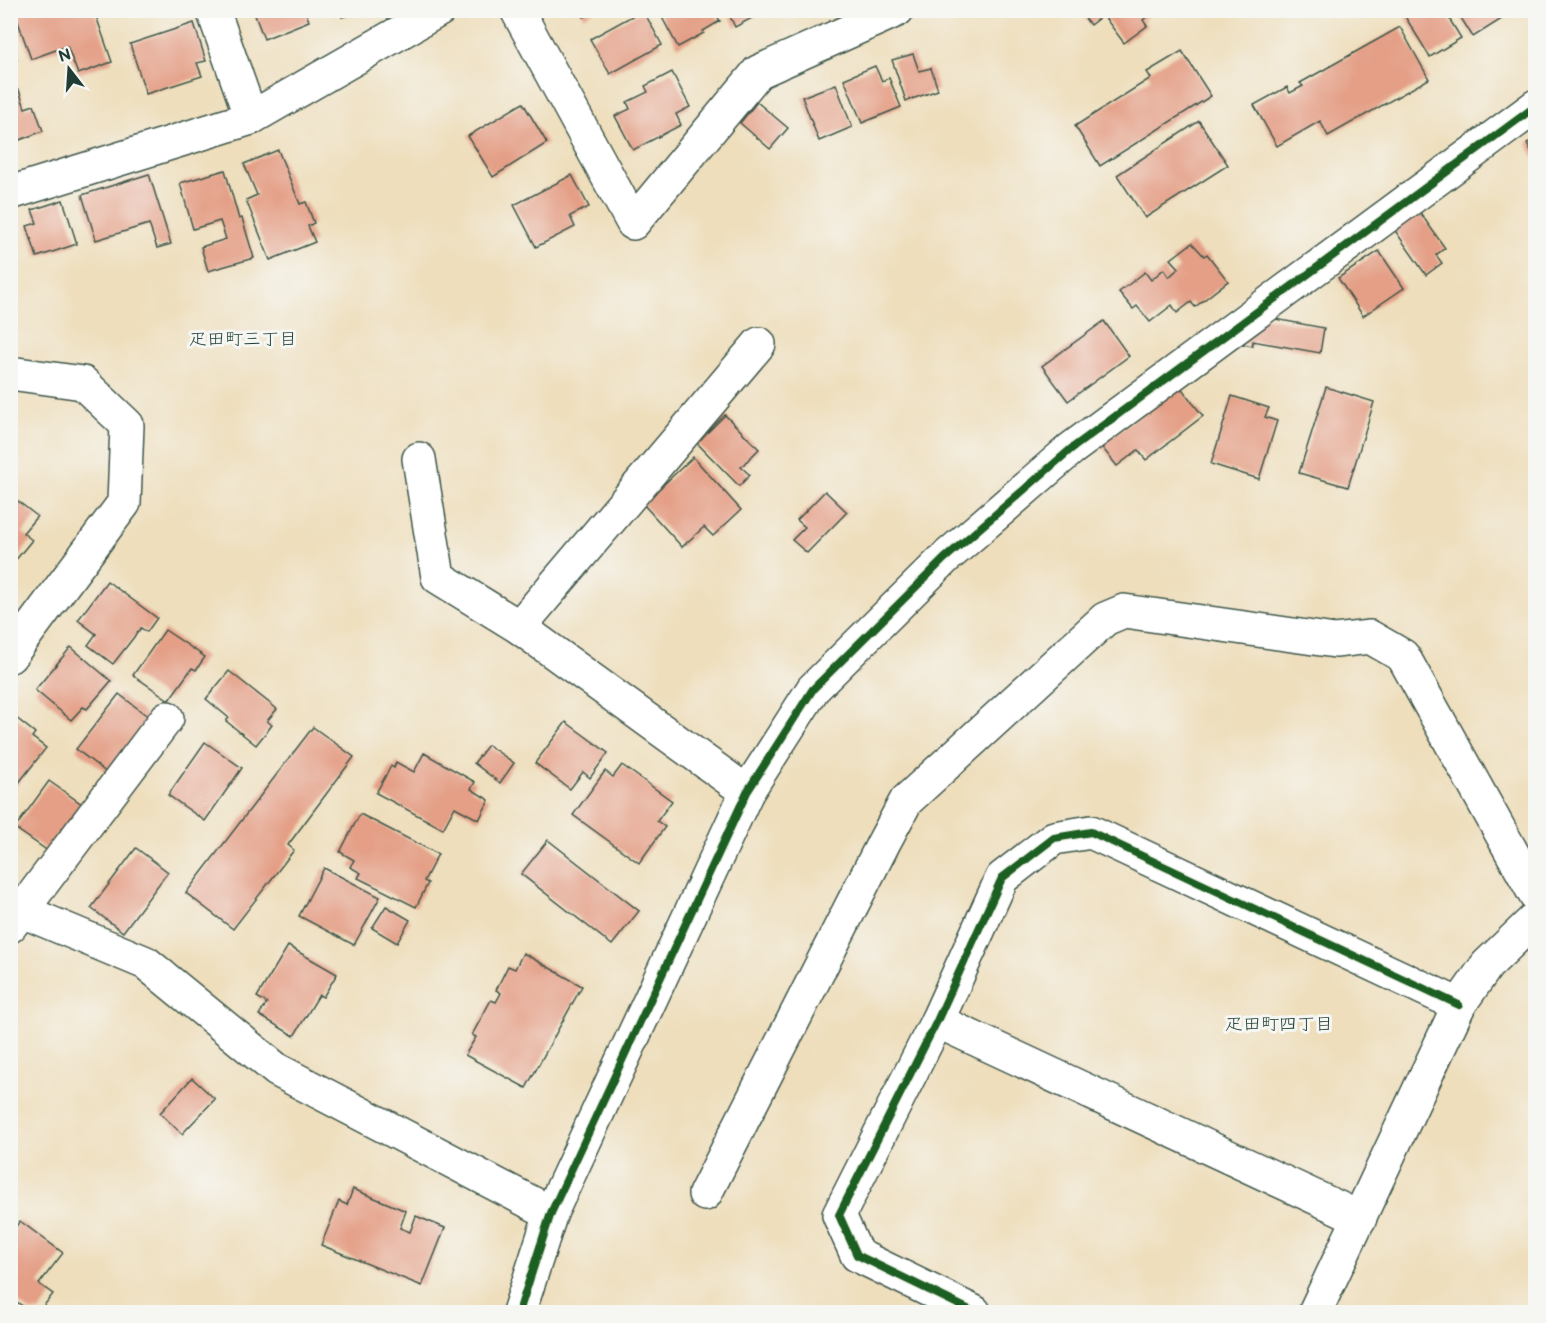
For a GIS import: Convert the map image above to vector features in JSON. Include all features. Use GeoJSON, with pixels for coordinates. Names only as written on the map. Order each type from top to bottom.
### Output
{"type":"FeatureCollection","features":[{"type":"Feature","properties":{"kind":"street"},"geometry":{"type":"LineString","coordinates":[[213,10],[251,118]]}},
{"type":"Feature","properties":{"kind":"street"},"geometry":{"type":"LineString","coordinates":[[10,193],[251,118],[439,10]]}},
{"type":"Feature","properties":{"kind":"street"},"geometry":{"type":"LineString","coordinates":[[517,10],[633,223],[758,72],[897,10]]}},
{"type":"Feature","properties":{"kind":"street"},"geometry":{"type":"LineString","coordinates":[[519,1312],[551,1213],[747,792],[813,689],[952,552],[1071,449],[1536,106]]}},
{"type":"Feature","properties":{"kind":"street"},"geometry":{"type":"LineString","coordinates":[[519,627],[759,344]]}},
{"type":"Feature","properties":{"kind":"street"},"geometry":{"type":"LineString","coordinates":[[10,373],[84,383],[127,425],[124,503],[10,656]]}},
{"type":"Feature","properties":{"kind":"street"},"geometry":{"type":"LineString","coordinates":[[419,459],[438,577],[519,627],[747,792]]}},
{"type":"Feature","properties":{"kind":"street"},"geometry":{"type":"LineString","coordinates":[[705,1194],[906,801],[1105,619],[1124,611],[1335,641],[1370,637],[1403,656],[1534,920],[1487,965],[1459,1005],[1315,1312]]}},
{"type":"Feature","properties":{"kind":"street"},"geometry":{"type":"LineString","coordinates":[[168,718],[14,915],[146,963],[277,1070],[551,1213]]}},
{"type":"Feature","properties":{"kind":"street"},"geometry":{"type":"LineString","coordinates":[[974,1312],[857,1255],[839,1215],[937,1021],[1002,878],[1054,838],[1091,832],[1459,1005]]}},
{"type":"Feature","properties":{"kind":"street"},"geometry":{"type":"LineString","coordinates":[[937,1021],[1360,1218]]}},
{"type":"Feature","properties":{"kind":"building"},"geometry":{"type":"Polygon","coordinates":[[[14,10],[94,10],[112,62],[78,74],[67,46],[31,59],[14,10]]]}},
{"type":"Feature","properties":{"kind":"building"},"geometry":{"type":"Polygon","coordinates":[[[253,10],[305,10],[309,21],[264,39],[253,10]]]}},
{"type":"Feature","properties":{"kind":"building"},"geometry":{"type":"Polygon","coordinates":[[[340,10],[358,10],[358,11],[342,17],[340,10]]]}},
{"type":"Feature","properties":{"kind":"building"},"geometry":{"type":"Polygon","coordinates":[[[580,10],[595,10],[584,17],[580,10]]]}},
{"type":"Feature","properties":{"kind":"building"},"geometry":{"type":"Polygon","coordinates":[[[643,10],[662,45],[610,74],[590,39],[643,10]]]}},
{"type":"Feature","properties":{"kind":"building"},"geometry":{"type":"Polygon","coordinates":[[[658,10],[714,10],[720,21],[678,47],[658,10]]]}},
{"type":"Feature","properties":{"kind":"building"},"geometry":{"type":"Polygon","coordinates":[[[727,10],[751,10],[754,17],[735,27],[727,10]]]}},
{"type":"Feature","properties":{"kind":"building"},"geometry":{"type":"Polygon","coordinates":[[[1079,10],[1156,10],[1143,20],[1147,26],[1124,43],[1103,15],[1090,25],[1079,10]]]}},
{"type":"Feature","properties":{"kind":"building"},"geometry":{"type":"Polygon","coordinates":[[[1401,10],[1444,10],[1461,38],[1430,57],[1401,10]]]}},
{"type":"Feature","properties":{"kind":"building"},"geometry":{"type":"Polygon","coordinates":[[[1456,10],[1516,10],[1473,37],[1456,10]]]}},
{"type":"Feature","properties":{"kind":"building"},"geometry":{"type":"Polygon","coordinates":[[[194,23],[206,61],[197,63],[202,76],[146,94],[130,44],[194,23]]]}},
{"type":"Feature","properties":{"kind":"building"},"geometry":{"type":"Polygon","coordinates":[[[1400,27],[1429,79],[1328,136],[1320,121],[1277,146],[1254,105],[1287,87],[1290,93],[1303,86],[1300,83],[1400,27]]]}},
{"type":"Feature","properties":{"kind":"building"},"geometry":{"type":"Polygon","coordinates":[[[10,42],[17,60],[10,62],[10,42]]]}},
{"type":"Feature","properties":{"kind":"building"},"geometry":{"type":"Polygon","coordinates":[[[1182,51],[1211,96],[1100,166],[1075,126],[1151,78],[1147,72],[1182,51]]]}},
{"type":"Feature","properties":{"kind":"building"},"geometry":{"type":"Polygon","coordinates":[[[913,54],[919,71],[931,68],[938,90],[906,101],[892,60],[913,54]]]}},
{"type":"Feature","properties":{"kind":"building"},"geometry":{"type":"Polygon","coordinates":[[[875,66],[882,81],[889,78],[901,107],[862,123],[844,79],[875,66]]]}},
{"type":"Feature","properties":{"kind":"building"},"geometry":{"type":"Polygon","coordinates":[[[672,72],[690,107],[676,114],[681,125],[633,150],[615,116],[630,109],[627,102],[648,92],[645,86],[672,72]]]}},
{"type":"Feature","properties":{"kind":"building"},"geometry":{"type":"Polygon","coordinates":[[[836,84],[852,127],[819,141],[802,97],[836,84]]]}},
{"type":"Feature","properties":{"kind":"building"},"geometry":{"type":"Polygon","coordinates":[[[19,90],[25,108],[34,105],[43,131],[12,143],[15,151],[10,152],[10,93],[19,90]]]}},
{"type":"Feature","properties":{"kind":"building"},"geometry":{"type":"Polygon","coordinates":[[[757,102],[788,128],[770,149],[740,123],[757,102]]]}},
{"type":"Feature","properties":{"kind":"building"},"geometry":{"type":"Polygon","coordinates":[[[523,103],[547,143],[493,177],[468,136],[523,103]]]}},
{"type":"Feature","properties":{"kind":"building"},"geometry":{"type":"Polygon","coordinates":[[[1199,121],[1228,165],[1145,218],[1117,175],[1199,121]]]}},
{"type":"Feature","properties":{"kind":"building"},"geometry":{"type":"Polygon","coordinates":[[[1536,139],[1536,160],[1527,143],[1536,139]]]}},
{"type":"Feature","properties":{"kind":"building"},"geometry":{"type":"Polygon","coordinates":[[[278,150],[300,204],[306,202],[314,223],[308,226],[315,242],[270,260],[246,200],[257,195],[244,164],[278,150]]]}},
{"type":"Feature","properties":{"kind":"building"},"geometry":{"type":"Polygon","coordinates":[[[225,170],[239,219],[242,218],[254,258],[208,271],[201,247],[226,239],[220,221],[193,229],[180,183],[225,170]]]}},
{"type":"Feature","properties":{"kind":"building"},"geometry":{"type":"Polygon","coordinates":[[[149,174],[171,244],[157,248],[149,224],[96,240],[82,195],[149,174]]]}},
{"type":"Feature","properties":{"kind":"building"},"geometry":{"type":"Polygon","coordinates":[[[572,175],[589,207],[570,216],[575,227],[536,247],[514,205],[572,175]]]}},
{"type":"Feature","properties":{"kind":"building"},"geometry":{"type":"Polygon","coordinates":[[[63,200],[77,244],[37,257],[27,226],[37,223],[32,210],[63,200]]]}},
{"type":"Feature","properties":{"kind":"building"},"geometry":{"type":"Polygon","coordinates":[[[1414,204],[1445,248],[1436,255],[1442,263],[1426,275],[1389,222],[1414,204]]]}},
{"type":"Feature","properties":{"kind":"building"},"geometry":{"type":"Polygon","coordinates":[[[10,230],[17,248],[10,250],[10,230]]]}},
{"type":"Feature","properties":{"kind":"building"},"geometry":{"type":"Polygon","coordinates":[[[1192,243],[1204,256],[1207,254],[1228,281],[1195,307],[1191,302],[1177,313],[1172,305],[1150,322],[1137,306],[1133,309],[1119,292],[1145,272],[1151,280],[1164,269],[1169,277],[1179,268],[1171,259],[1192,243]]]}},
{"type":"Feature","properties":{"kind":"building"},"geometry":{"type":"Polygon","coordinates":[[[1379,251],[1404,288],[1363,316],[1338,278],[1379,251]]]}},
{"type":"Feature","properties":{"kind":"building"},"geometry":{"type":"Polygon","coordinates":[[[1259,316],[1324,328],[1320,353],[1253,341],[1252,346],[1240,343],[1259,316]]]}},
{"type":"Feature","properties":{"kind":"building"},"geometry":{"type":"Polygon","coordinates":[[[1104,321],[1129,356],[1068,401],[1042,366],[1104,321]]]}},
{"type":"Feature","properties":{"kind":"building"},"geometry":{"type":"Polygon","coordinates":[[[1179,385],[1203,416],[1146,460],[1138,450],[1117,466],[1100,445],[1179,385]]]}},
{"type":"Feature","properties":{"kind":"building"},"geometry":{"type":"Polygon","coordinates":[[[1326,387],[1374,402],[1348,487],[1299,473],[1326,387]]]}},
{"type":"Feature","properties":{"kind":"building"},"geometry":{"type":"Polygon","coordinates":[[[1232,396],[1269,408],[1265,417],[1277,421],[1259,479],[1211,464],[1232,396]]]}},
{"type":"Feature","properties":{"kind":"building"},"geometry":{"type":"Polygon","coordinates":[[[725,415],[759,449],[741,467],[750,475],[739,486],[697,443],[725,415]]]}},
{"type":"Feature","properties":{"kind":"building"},"geometry":{"type":"Polygon","coordinates":[[[693,457],[741,510],[713,536],[704,527],[682,547],[643,504],[693,457]]]}},
{"type":"Feature","properties":{"kind":"building"},"geometry":{"type":"Polygon","coordinates":[[[825,491],[847,512],[807,553],[792,540],[805,527],[797,520],[825,491]]]}},
{"type":"Feature","properties":{"kind":"building"},"geometry":{"type":"Polygon","coordinates":[[[10,495],[37,516],[23,533],[32,540],[10,567],[10,495]]]}},
{"type":"Feature","properties":{"kind":"building"},"geometry":{"type":"Polygon","coordinates":[[[107,581],[157,618],[147,632],[141,628],[113,664],[88,645],[96,634],[78,620],[107,581]]]}},
{"type":"Feature","properties":{"kind":"building"},"geometry":{"type":"Polygon","coordinates":[[[165,630],[205,657],[196,670],[192,668],[169,700],[133,675],[165,630]]]}},
{"type":"Feature","properties":{"kind":"building"},"geometry":{"type":"Polygon","coordinates":[[[71,647],[111,681],[87,709],[83,707],[71,720],[35,690],[71,647]]]}},
{"type":"Feature","properties":{"kind":"building"},"geometry":{"type":"Polygon","coordinates":[[[229,671],[277,709],[267,721],[272,725],[256,745],[226,721],[229,718],[206,699],[229,671]]]}},
{"type":"Feature","properties":{"kind":"building"},"geometry":{"type":"Polygon","coordinates":[[[119,694],[150,718],[107,773],[76,749],[119,694]]]}},
{"type":"Feature","properties":{"kind":"building"},"geometry":{"type":"Polygon","coordinates":[[[10,713],[35,733],[32,737],[46,748],[14,789],[10,787],[10,713]]]}},
{"type":"Feature","properties":{"kind":"building"},"geometry":{"type":"Polygon","coordinates":[[[566,722],[608,753],[590,778],[583,772],[570,789],[535,763],[566,722]]]}},
{"type":"Feature","properties":{"kind":"building"},"geometry":{"type":"Polygon","coordinates":[[[313,727],[354,757],[288,845],[294,850],[233,929],[186,893],[313,727]]]}},
{"type":"Feature","properties":{"kind":"building"},"geometry":{"type":"Polygon","coordinates":[[[205,742],[242,768],[205,821],[168,795],[205,742]]]}},
{"type":"Feature","properties":{"kind":"building"},"geometry":{"type":"Polygon","coordinates":[[[488,745],[514,763],[500,783],[474,763],[488,745]]]}},
{"type":"Feature","properties":{"kind":"building"},"geometry":{"type":"Polygon","coordinates":[[[424,753],[475,782],[471,789],[489,800],[479,820],[455,807],[443,829],[376,793],[391,766],[394,768],[396,762],[414,772],[424,753]]]}},
{"type":"Feature","properties":{"kind":"building"},"geometry":{"type":"Polygon","coordinates":[[[622,765],[672,801],[657,821],[665,827],[639,863],[573,815],[605,771],[613,777],[622,765]]]}},
{"type":"Feature","properties":{"kind":"building"},"geometry":{"type":"Polygon","coordinates":[[[49,781],[86,807],[48,851],[15,828],[49,781]]]}},
{"type":"Feature","properties":{"kind":"building"},"geometry":{"type":"Polygon","coordinates":[[[360,814],[438,854],[424,881],[428,883],[416,907],[358,878],[361,873],[350,867],[354,860],[340,852],[360,814]]]}},
{"type":"Feature","properties":{"kind":"building"},"geometry":{"type":"Polygon","coordinates":[[[548,840],[639,911],[612,945],[521,874],[548,840]]]}},
{"type":"Feature","properties":{"kind":"building"},"geometry":{"type":"Polygon","coordinates":[[[136,848],[168,872],[123,932],[91,908],[136,848]]]}},
{"type":"Feature","properties":{"kind":"building"},"geometry":{"type":"Polygon","coordinates":[[[324,868],[380,897],[354,945],[299,916],[324,868]]]}},
{"type":"Feature","properties":{"kind":"building"},"geometry":{"type":"Polygon","coordinates":[[[386,906],[410,920],[397,943],[372,928],[386,906]]]}},
{"type":"Feature","properties":{"kind":"building"},"geometry":{"type":"Polygon","coordinates":[[[288,946],[337,974],[323,997],[319,995],[294,1036],[259,1015],[267,1003],[257,997],[288,946]]]}},
{"type":"Feature","properties":{"kind":"building"},"geometry":{"type":"Polygon","coordinates":[[[523,953],[582,986],[526,1088],[465,1055],[476,1037],[472,1035],[491,1000],[496,1002],[501,993],[496,990],[508,966],[515,969],[523,953]]]}},
{"type":"Feature","properties":{"kind":"building"},"geometry":{"type":"Polygon","coordinates":[[[192,1078],[215,1099],[182,1134],[160,1113],[192,1078]]]}},
{"type":"Feature","properties":{"kind":"building"},"geometry":{"type":"Polygon","coordinates":[[[353,1189],[406,1211],[400,1228],[410,1232],[416,1216],[445,1228],[422,1286],[321,1245],[339,1201],[347,1205],[353,1189]]]}},
{"type":"Feature","properties":{"kind":"building"},"geometry":{"type":"Polygon","coordinates":[[[20,1221],[63,1253],[39,1284],[53,1294],[39,1312],[31,1312],[10,1297],[10,1234],[20,1221]]]}},
{"type":"Feature","properties":{"kind":"cycle path"},"geometry":{"type":"LineString","coordinates":[[519,1312],[551,1213],[747,792],[813,689],[944,559],[1071,449],[1536,106]]}},
{"type":"Feature","properties":{"kind":"cycle path"},"geometry":{"type":"LineString","coordinates":[[974,1312],[857,1255],[839,1215],[937,1021],[1002,878],[1054,838],[1091,832],[1459,1005]]}},
{"type":"Feature","properties":{"kind":"district","name":"疋田町三丁目"},"geometry":{"type":"Point","coordinates":[243,339]}},
{"type":"Feature","properties":{"kind":"district","name":"疋田町四丁目"},"geometry":{"type":"Point","coordinates":[1279,1024]}}]}
